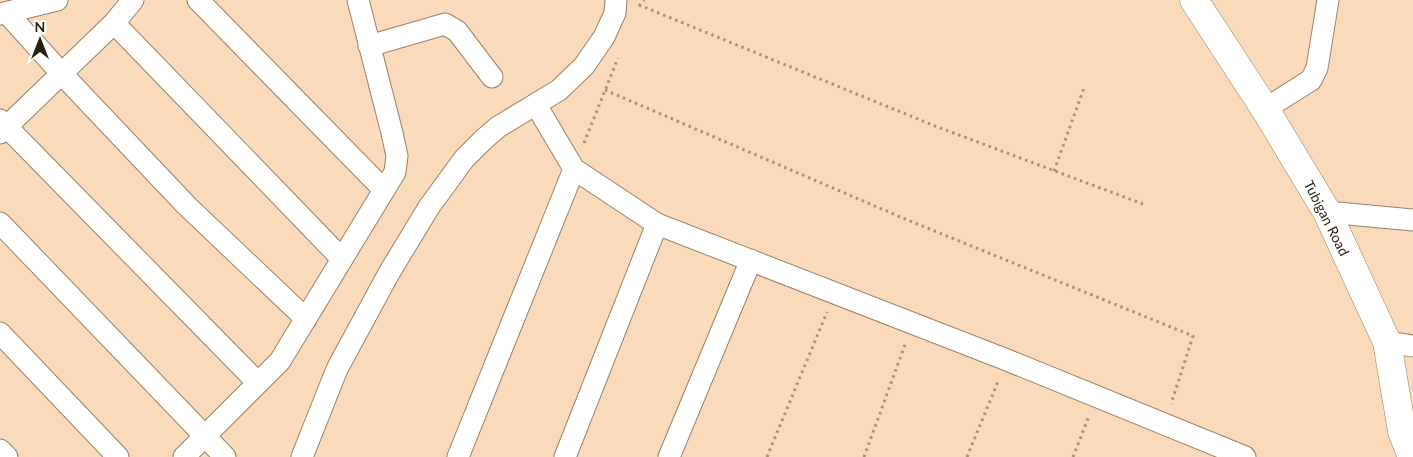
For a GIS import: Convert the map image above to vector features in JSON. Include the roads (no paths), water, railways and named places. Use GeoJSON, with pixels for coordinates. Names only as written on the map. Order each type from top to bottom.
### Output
{"type":"FeatureCollection","features":[{"type":"Feature","properties":{"kind":"street"},"geometry":{"type":"LineString","coordinates":[[57,0],[3,14],[186,205],[306,319]]}},
{"type":"Feature","properties":{"kind":"street"},"geometry":{"type":"LineString","coordinates":[[134,0],[114,23],[2,126],[258,384]]}},
{"type":"Feature","properties":{"kind":"street"},"geometry":{"type":"LineString","coordinates":[[198,0],[384,190]]}},
{"type":"Feature","properties":{"kind":"street"},"geometry":{"type":"LineString","coordinates":[[184,457],[280,361],[395,172],[397,156],[358,0]]}},
{"type":"Feature","properties":{"kind":"street"},"geometry":{"type":"LineString","coordinates":[[302,457],[337,369],[389,273],[429,207],[464,159],[482,140],[498,127],[559,90],[584,66],[604,37],[615,13],[616,0]]}},
{"type":"Feature","properties":{"kind":"street","name":"Tubigan Road"},"geometry":{"type":"LineString","coordinates":[[1194,0],[1265,109],[1327,212],[1400,344],[1402,431],[1412,457]]}},
{"type":"Feature","properties":{"kind":"street"},"geometry":{"type":"LineString","coordinates":[[1265,109],[1310,80],[1317,68],[1328,0]]}},
{"type":"Feature","properties":{"kind":"street"},"geometry":{"type":"LineString","coordinates":[[114,23],[342,259]]}},
{"type":"Feature","properties":{"kind":"street"},"geometry":{"type":"LineString","coordinates":[[370,46],[445,24],[457,31],[492,77]]}},
{"type":"Feature","properties":{"kind":"street"},"geometry":{"type":"LineString","coordinates":[[536,105],[574,169],[657,224],[1007,360],[1245,457]]}},
{"type":"Feature","properties":{"kind":"street"},"geometry":{"type":"LineString","coordinates":[[458,457],[574,169]]}},
{"type":"Feature","properties":{"kind":"street"},"geometry":{"type":"LineString","coordinates":[[1327,212],[1413,219]]}},
{"type":"Feature","properties":{"kind":"street"},"geometry":{"type":"LineString","coordinates":[[0,223],[225,457]]}},
{"type":"Feature","properties":{"kind":"street"},"geometry":{"type":"LineString","coordinates":[[565,457],[657,224]]}},
{"type":"Feature","properties":{"kind":"street"},"geometry":{"type":"LineString","coordinates":[[669,457],[751,260]]}},
{"type":"Feature","properties":{"kind":"street"},"geometry":{"type":"LineString","coordinates":[[0,333],[118,457]]}},
{"type":"Feature","properties":{"kind":"street"},"geometry":{"type":"LineString","coordinates":[[0,450],[7,457]]}}]}
